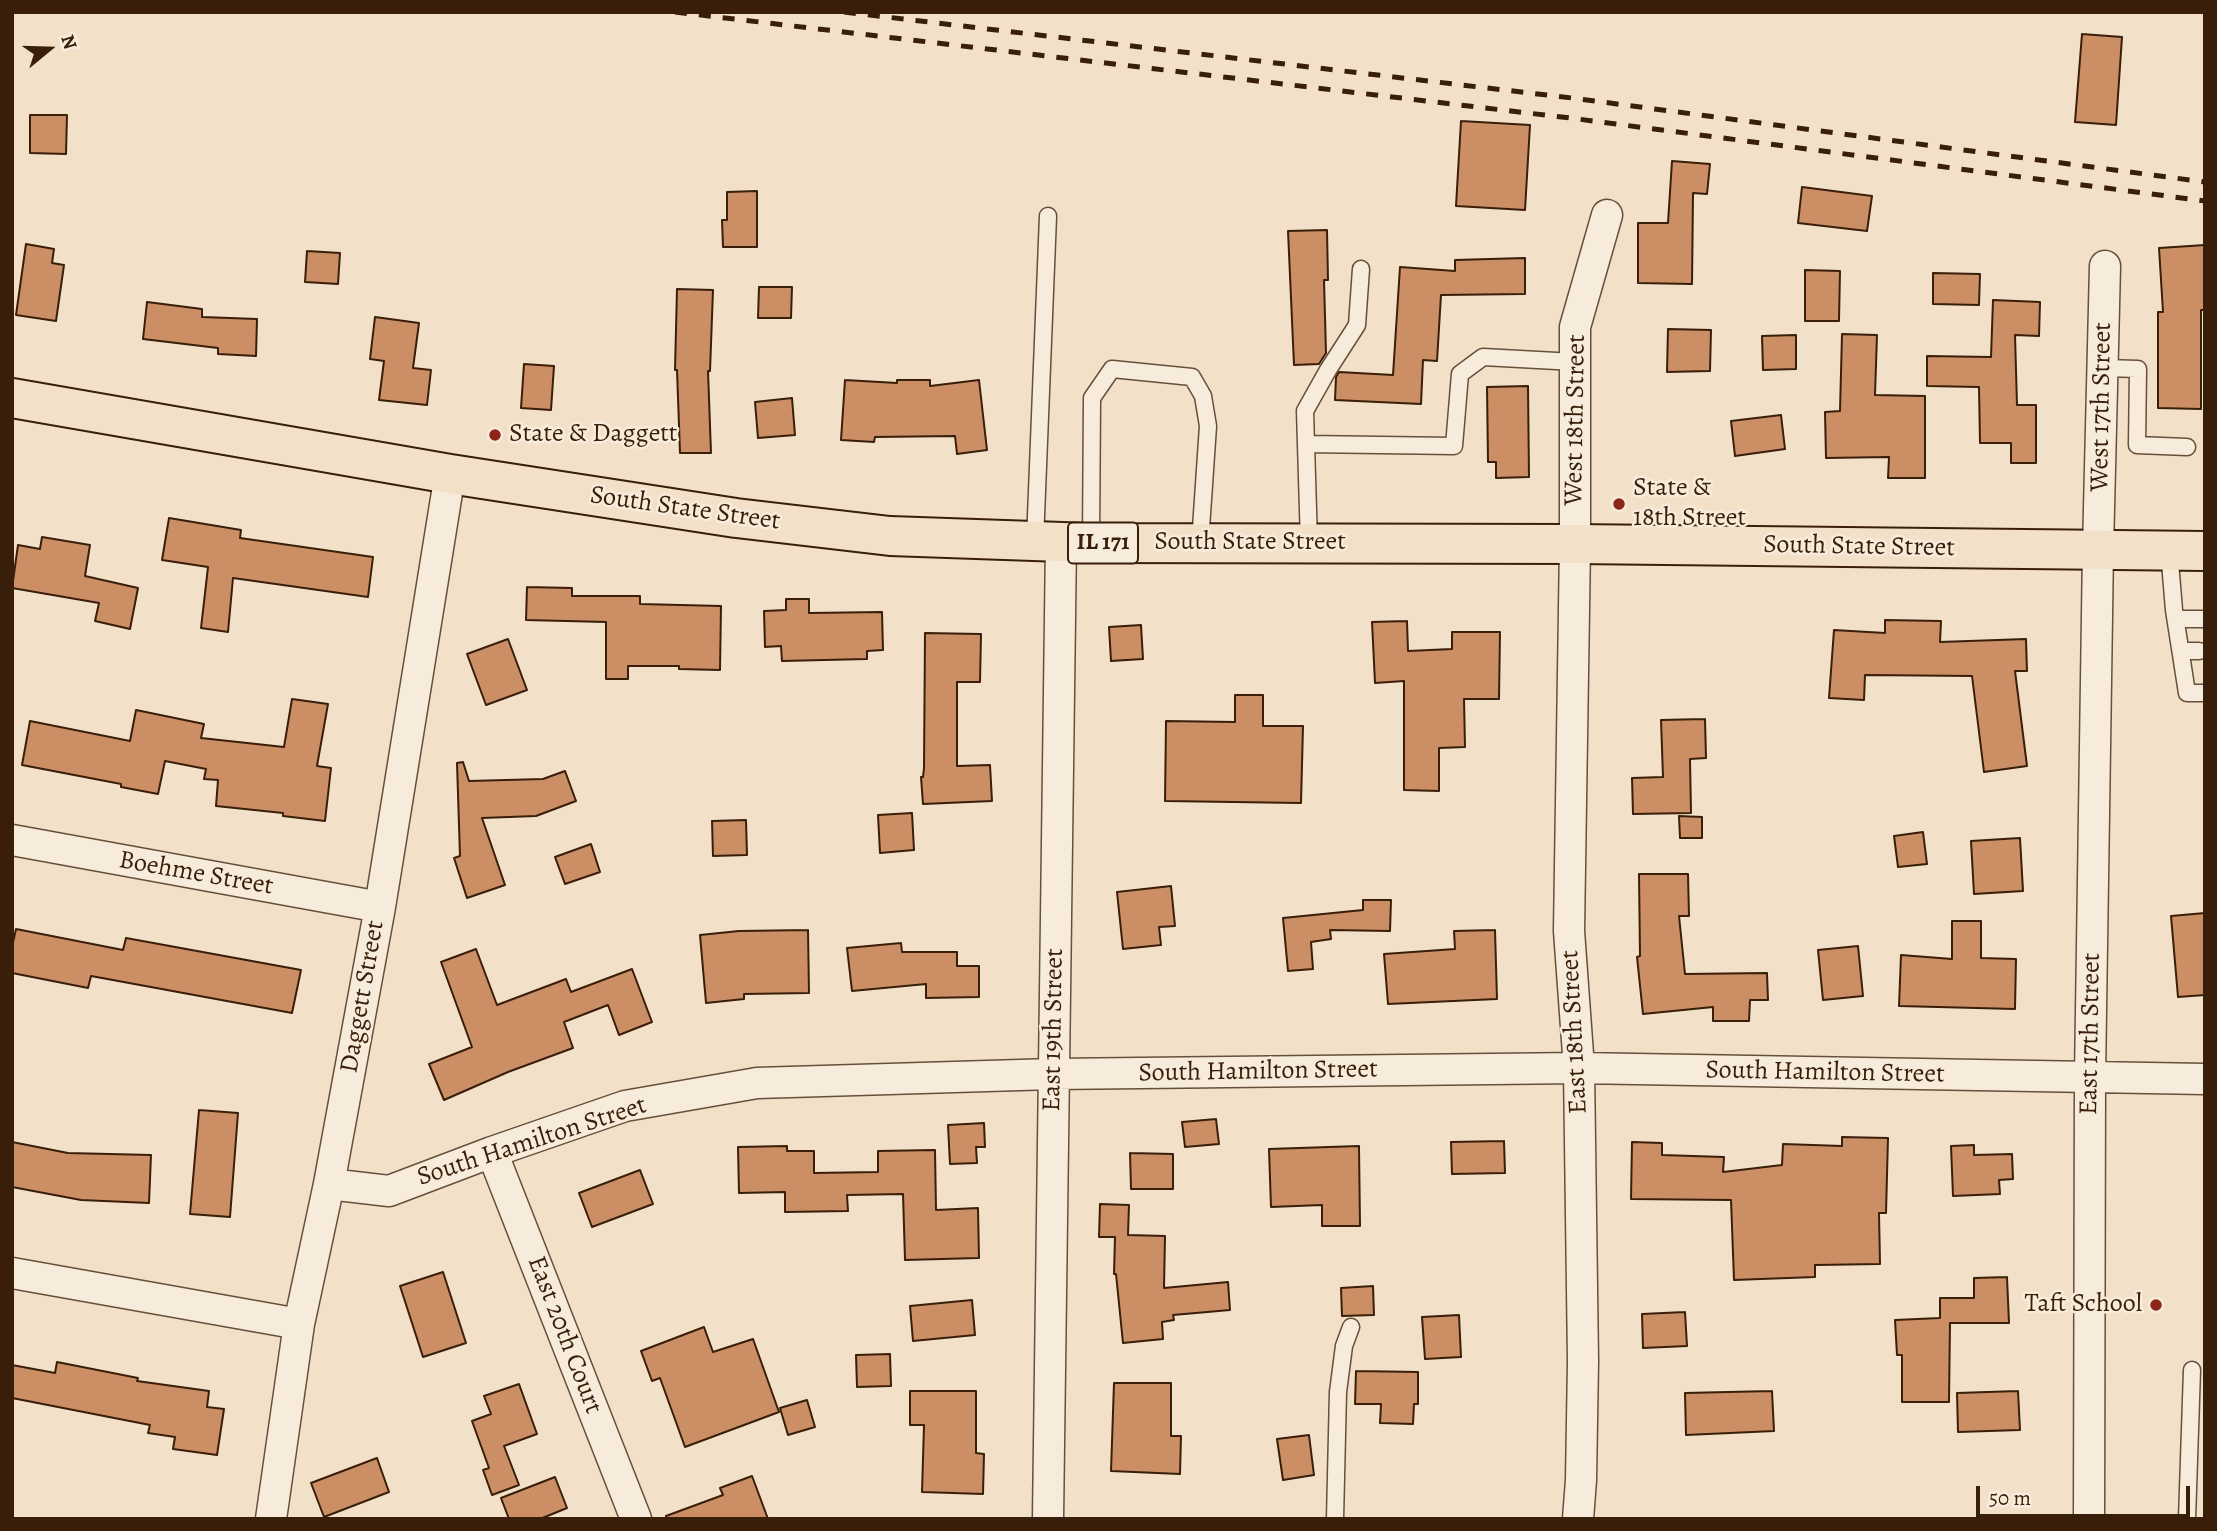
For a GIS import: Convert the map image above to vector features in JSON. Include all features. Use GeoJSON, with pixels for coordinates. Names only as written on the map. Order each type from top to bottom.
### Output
{"type":"FeatureCollection","features":[{"type":"Feature","properties":{"kind":"main road","name":"South State Street"},"geometry":{"type":"LineString","coordinates":[[12,398],[450,474],[736,518],[877,535],[1062,542],[2187,550]]}},
{"type":"Feature","properties":{"kind":"street","name":"West 18th Street"},"geometry":{"type":"LineString","coordinates":[[1575,544],[1575,327],[1607,215]]}},
{"type":"Feature","properties":{"kind":"street","name":"West 17th Street"},"geometry":{"type":"LineString","coordinates":[[2098,549],[2105,266]]}},
{"type":"Feature","properties":{"kind":"street","name":"Daggett Street"},"geometry":{"type":"LineString","coordinates":[[271,1519],[299,1324],[329,1184],[380,907],[450,474]]}},
{"type":"Feature","properties":{"kind":"street","name":"East 19th Street"},"geometry":{"type":"LineString","coordinates":[[1048,1519],[1062,542]]}},
{"type":"Feature","properties":{"kind":"street","name":"East 18th Street"},"geometry":{"type":"LineString","coordinates":[[1575,544],[1569,931],[1579,1068],[1583,1362],[1578,1519]]}},
{"type":"Feature","properties":{"kind":"street","name":"East 17th Street"},"geometry":{"type":"LineString","coordinates":[[2089,1519],[2090,1077],[2098,549]]}},
{"type":"Feature","properties":{"kind":"street","name":"Boehme Street"},"geometry":{"type":"LineString","coordinates":[[12,841],[380,907]]}},
{"type":"Feature","properties":{"kind":"street","name":"South Hamilton Street"},"geometry":{"type":"LineString","coordinates":[[329,1184],[389,1191],[625,1106],[757,1083],[1054,1074],[1579,1068],[2205,1079]]}},
{"type":"Feature","properties":{"kind":"street","name":"East 20th Court"},"geometry":{"type":"LineString","coordinates":[[492,1152],[636,1519]]}},
{"type":"Feature","properties":{"kind":"street"},"geometry":{"type":"LineString","coordinates":[[12,1273],[299,1324]]}},
{"type":"Feature","properties":{"kind":"lane"},"geometry":{"type":"LineString","coordinates":[[1048,216],[1062,542]]}},
{"type":"Feature","properties":{"kind":"lane"},"geometry":{"type":"LineString","coordinates":[[1309,543],[1305,411],[1357,325],[1361,269]]}},
{"type":"Feature","properties":{"kind":"lane"},"geometry":{"type":"LineString","coordinates":[[1306,444],[1454,446],[1460,374],[1483,357],[1575,362]]}},
{"type":"Feature","properties":{"kind":"lane"},"geometry":{"type":"LineString","coordinates":[[2103,368],[2138,369],[2137,445],[2187,447]]}},
{"type":"Feature","properties":{"kind":"lane"},"geometry":{"type":"LineString","coordinates":[[1062,542],[1092,398],[1112,369],[1192,377],[1203,396],[1208,426],[1200,543]]}},
{"type":"Feature","properties":{"kind":"lane"},"geometry":{"type":"LineString","coordinates":[[2187,550],[2176,619],[2180,651],[2187,693],[2205,693]]}},
{"type":"Feature","properties":{"kind":"lane"},"geometry":{"type":"LineString","coordinates":[[2176,619],[2205,619]]}},
{"type":"Feature","properties":{"kind":"lane"},"geometry":{"type":"LineString","coordinates":[[2180,651],[2199,651]]}},
{"type":"Feature","properties":{"kind":"lane"},"geometry":{"type":"LineString","coordinates":[[1335,1519],[1338,1392],[1344,1346],[1352,1327]]}},
{"type":"Feature","properties":{"kind":"lane"},"geometry":{"type":"LineString","coordinates":[[2187,1519],[2192,1370]]}},
{"type":"Feature","properties":{"kind":"building"},"geometry":{"type":"Polygon","coordinates":[[[2082,34],[2122,37],[2116,125],[2075,122],[2082,34]]]}},
{"type":"Feature","properties":{"kind":"building"},"geometry":{"type":"Polygon","coordinates":[[[30,115],[67,115],[66,154],[30,153],[30,115]]]}},
{"type":"Feature","properties":{"kind":"building"},"geometry":{"type":"Polygon","coordinates":[[[1461,121],[1530,125],[1525,210],[1456,206],[1461,121]]]}},
{"type":"Feature","properties":{"kind":"building"},"geometry":{"type":"Polygon","coordinates":[[[1672,161],[1710,164],[1707,194],[1693,193],[1692,284],[1638,283],[1638,223],[1668,223],[1672,161]]]}},
{"type":"Feature","properties":{"kind":"building"},"geometry":{"type":"Polygon","coordinates":[[[1802,187],[1872,196],[1867,231],[1798,223],[1802,187]]]}},
{"type":"Feature","properties":{"kind":"building"},"geometry":{"type":"Polygon","coordinates":[[[757,191],[757,247],[723,247],[722,220],[727,220],[727,192],[757,191]]]}},
{"type":"Feature","properties":{"kind":"building"},"geometry":{"type":"Polygon","coordinates":[[[1327,230],[1328,280],[1324,280],[1326,353],[1319,364],[1294,365],[1288,231],[1327,230]]]}},
{"type":"Feature","properties":{"kind":"building"},"geometry":{"type":"Polygon","coordinates":[[[26,244],[54,249],[52,263],[64,265],[56,321],[16,315],[26,244]]]}},
{"type":"Feature","properties":{"kind":"building"},"geometry":{"type":"Polygon","coordinates":[[[2205,245],[2205,310],[2201,310],[2201,409],[2158,408],[2158,312],[2163,312],[2159,248],[2205,245]]]}},
{"type":"Feature","properties":{"kind":"building"},"geometry":{"type":"Polygon","coordinates":[[[307,251],[340,253],[338,284],[305,282],[307,251]]]}},
{"type":"Feature","properties":{"kind":"building"},"geometry":{"type":"Polygon","coordinates":[[[1525,258],[1525,294],[1441,295],[1437,361],[1423,360],[1421,404],[1335,400],[1336,377],[1339,372],[1393,375],[1400,267],[1455,271],[1455,260],[1525,258]]]}},
{"type":"Feature","properties":{"kind":"building"},"geometry":{"type":"Polygon","coordinates":[[[1805,270],[1840,271],[1839,321],[1805,321],[1805,270]]]}},
{"type":"Feature","properties":{"kind":"building"},"geometry":{"type":"Polygon","coordinates":[[[1933,273],[1980,274],[1979,305],[1933,304],[1933,273]]]}},
{"type":"Feature","properties":{"kind":"building"},"geometry":{"type":"Polygon","coordinates":[[[759,287],[792,287],[791,318],[758,318],[759,287]]]}},
{"type":"Feature","properties":{"kind":"building"},"geometry":{"type":"Polygon","coordinates":[[[677,289],[713,290],[708,371],[711,453],[680,453],[675,370],[677,289]]]}},
{"type":"Feature","properties":{"kind":"building"},"geometry":{"type":"Polygon","coordinates":[[[1993,300],[2040,302],[2039,336],[2015,335],[2017,405],[2036,405],[2036,463],[2011,463],[2011,443],[1980,443],[1979,387],[1927,386],[1927,356],[1991,357],[1993,300]]]}},
{"type":"Feature","properties":{"kind":"building"},"geometry":{"type":"Polygon","coordinates":[[[147,302],[202,309],[202,317],[257,319],[256,356],[218,354],[218,348],[143,339],[147,302]]]}},
{"type":"Feature","properties":{"kind":"building"},"geometry":{"type":"Polygon","coordinates":[[[375,317],[419,323],[413,368],[431,370],[427,405],[379,400],[384,361],[370,359],[375,317]]]}},
{"type":"Feature","properties":{"kind":"building"},"geometry":{"type":"Polygon","coordinates":[[[1668,329],[1711,330],[1710,371],[1667,372],[1668,329]]]}},
{"type":"Feature","properties":{"kind":"building"},"geometry":{"type":"Polygon","coordinates":[[[1842,334],[1877,335],[1875,395],[1925,396],[1925,478],[1888,478],[1889,457],[1826,458],[1825,412],[1840,411],[1842,334]]]}},
{"type":"Feature","properties":{"kind":"building"},"geometry":{"type":"Polygon","coordinates":[[[1796,335],[1796,369],[1763,370],[1762,336],[1796,335]]]}},
{"type":"Feature","properties":{"kind":"building"},"geometry":{"type":"Polygon","coordinates":[[[524,364],[554,366],[551,410],[521,408],[524,364]]]}},
{"type":"Feature","properties":{"kind":"building"},"geometry":{"type":"Polygon","coordinates":[[[845,380],[897,383],[897,380],[930,380],[930,386],[979,380],[987,450],[957,454],[955,436],[875,437],[874,442],[841,440],[845,380]]]}},
{"type":"Feature","properties":{"kind":"building"},"geometry":{"type":"Polygon","coordinates":[[[1528,386],[1529,477],[1496,478],[1496,462],[1488,462],[1487,387],[1528,386]]]}},
{"type":"Feature","properties":{"kind":"building"},"geometry":{"type":"Polygon","coordinates":[[[792,398],[795,435],[758,438],[755,402],[792,398]]]}},
{"type":"Feature","properties":{"kind":"building"},"geometry":{"type":"Polygon","coordinates":[[[1781,415],[1785,449],[1735,456],[1731,421],[1781,415]]]}},
{"type":"Feature","properties":{"kind":"building"},"geometry":{"type":"Polygon","coordinates":[[[169,518],[241,530],[240,538],[373,557],[368,597],[233,578],[228,632],[201,628],[208,567],[162,560],[169,518]]]}},
{"type":"Feature","properties":{"kind":"building"},"geometry":{"type":"Polygon","coordinates":[[[42,537],[90,545],[85,576],[138,588],[130,629],[95,621],[99,603],[12,588],[18,545],[40,549],[42,537]]]}},
{"type":"Feature","properties":{"kind":"building"},"geometry":{"type":"Polygon","coordinates":[[[527,587],[572,588],[572,596],[640,596],[640,604],[721,606],[720,670],[679,669],[679,666],[628,666],[628,679],[606,679],[606,622],[526,620],[527,587]]]}},
{"type":"Feature","properties":{"kind":"building"},"geometry":{"type":"Polygon","coordinates":[[[786,599],[809,599],[809,613],[882,612],[883,650],[867,651],[867,659],[782,661],[781,646],[765,647],[764,611],[786,610],[786,599]]]}},
{"type":"Feature","properties":{"kind":"building"},"geometry":{"type":"Polygon","coordinates":[[[1885,620],[1941,621],[1940,642],[2026,639],[2027,671],[2015,671],[2027,766],[1984,772],[1972,676],[1865,675],[1864,700],[1829,698],[1834,630],[1885,633],[1885,620]]]}},
{"type":"Feature","properties":{"kind":"building"},"geometry":{"type":"Polygon","coordinates":[[[1407,621],[1408,651],[1452,649],[1452,632],[1500,632],[1499,699],[1464,699],[1465,747],[1439,748],[1439,791],[1404,790],[1404,681],[1375,683],[1372,622],[1407,621]]]}},
{"type":"Feature","properties":{"kind":"building"},"geometry":{"type":"Polygon","coordinates":[[[1141,625],[1143,659],[1111,661],[1109,627],[1141,625]]]}},
{"type":"Feature","properties":{"kind":"building"},"geometry":{"type":"Polygon","coordinates":[[[925,633],[981,634],[980,682],[957,682],[957,766],[990,765],[992,801],[923,804],[921,777],[924,768],[925,633]]]}},
{"type":"Feature","properties":{"kind":"building"},"geometry":{"type":"Polygon","coordinates":[[[508,639],[527,690],[486,705],[467,654],[508,639]]]}},
{"type":"Feature","properties":{"kind":"building"},"geometry":{"type":"Polygon","coordinates":[[[1235,695],[1263,695],[1263,726],[1303,726],[1301,803],[1165,801],[1166,721],[1235,722],[1235,695]]]}},
{"type":"Feature","properties":{"kind":"building"},"geometry":{"type":"Polygon","coordinates":[[[292,699],[328,704],[317,766],[331,768],[325,821],[283,816],[283,813],[216,806],[218,780],[204,779],[206,769],[165,761],[158,794],[22,765],[30,721],[130,741],[136,710],[204,724],[201,738],[284,747],[292,699]]]}},
{"type":"Feature","properties":{"kind":"building"},"geometry":{"type":"Polygon","coordinates":[[[1705,719],[1706,758],[1690,759],[1691,813],[1633,814],[1632,778],[1663,777],[1661,720],[1705,719]]]}},
{"type":"Feature","properties":{"kind":"building"},"geometry":{"type":"Polygon","coordinates":[[[463,762],[469,781],[543,779],[565,771],[576,801],[536,816],[482,818],[505,885],[467,898],[454,858],[460,856],[457,763],[463,762]]]}},
{"type":"Feature","properties":{"kind":"building"},"geometry":{"type":"Polygon","coordinates":[[[912,813],[914,850],[880,853],[878,815],[912,813]]]}},
{"type":"Feature","properties":{"kind":"building"},"geometry":{"type":"Polygon","coordinates":[[[1679,816],[1702,817],[1702,838],[1680,838],[1679,816]]]}},
{"type":"Feature","properties":{"kind":"building"},"geometry":{"type":"Polygon","coordinates":[[[746,820],[747,855],[713,856],[712,821],[746,820]]]}},
{"type":"Feature","properties":{"kind":"building"},"geometry":{"type":"Polygon","coordinates":[[[1923,832],[1927,864],[1898,867],[1894,836],[1923,832]]]}},
{"type":"Feature","properties":{"kind":"building"},"geometry":{"type":"Polygon","coordinates":[[[2020,838],[2023,891],[1974,894],[1971,841],[2020,838]]]}},
{"type":"Feature","properties":{"kind":"building"},"geometry":{"type":"Polygon","coordinates":[[[591,844],[600,872],[565,884],[555,857],[591,844]]]}},
{"type":"Feature","properties":{"kind":"building"},"geometry":{"type":"Polygon","coordinates":[[[1639,874],[1688,874],[1689,916],[1679,916],[1685,974],[1767,973],[1768,1000],[1750,1000],[1749,1021],[1713,1021],[1713,1007],[1643,1014],[1637,957],[1640,956],[1639,874]]]}},
{"type":"Feature","properties":{"kind":"building"},"geometry":{"type":"Polygon","coordinates":[[[1171,886],[1175,926],[1159,927],[1161,945],[1123,949],[1117,892],[1171,886]]]}},
{"type":"Feature","properties":{"kind":"building"},"geometry":{"type":"Polygon","coordinates":[[[1363,900],[1391,900],[1390,931],[1330,930],[1331,939],[1311,942],[1313,969],[1288,971],[1283,918],[1363,910],[1363,900]]]}},
{"type":"Feature","properties":{"kind":"building"},"geometry":{"type":"Polygon","coordinates":[[[2205,913],[2205,995],[2178,997],[2171,916],[2205,913]]]}},
{"type":"Feature","properties":{"kind":"building"},"geometry":{"type":"Polygon","coordinates":[[[1952,921],[1981,921],[1981,958],[2016,959],[2015,1009],[1899,1006],[1901,955],[1952,959],[1952,921]]]}},
{"type":"Feature","properties":{"kind":"building"},"geometry":{"type":"Polygon","coordinates":[[[16,929],[123,950],[126,938],[301,970],[292,1013],[91,976],[88,988],[12,973],[12,947],[16,929]]]}},
{"type":"Feature","properties":{"kind":"building"},"geometry":{"type":"Polygon","coordinates":[[[808,930],[809,993],[744,994],[744,999],[706,1003],[700,935],[739,931],[808,930]]]}},
{"type":"Feature","properties":{"kind":"building"},"geometry":{"type":"Polygon","coordinates":[[[1495,930],[1497,999],[1388,1004],[1384,954],[1455,949],[1454,931],[1495,930]]]}},
{"type":"Feature","properties":{"kind":"building"},"geometry":{"type":"Polygon","coordinates":[[[901,943],[902,952],[957,952],[957,966],[979,966],[979,997],[926,998],[926,984],[852,991],[847,948],[901,943]]]}},
{"type":"Feature","properties":{"kind":"building"},"geometry":{"type":"Polygon","coordinates":[[[1858,946],[1863,996],[1823,1000],[1818,950],[1858,946]]]}},
{"type":"Feature","properties":{"kind":"building"},"geometry":{"type":"Polygon","coordinates":[[[476,949],[497,1005],[566,979],[571,992],[632,969],[652,1022],[619,1035],[608,1005],[564,1022],[573,1048],[444,1100],[429,1064],[472,1047],[441,962],[476,949]]]}},
{"type":"Feature","properties":{"kind":"building"},"geometry":{"type":"Polygon","coordinates":[[[199,1110],[238,1113],[230,1217],[190,1214],[199,1110]]]}},
{"type":"Feature","properties":{"kind":"building"},"geometry":{"type":"Polygon","coordinates":[[[1216,1119],[1219,1144],[1185,1147],[1182,1122],[1216,1119]]]}},
{"type":"Feature","properties":{"kind":"building"},"geometry":{"type":"Polygon","coordinates":[[[984,1123],[985,1147],[976,1147],[977,1163],[950,1164],[948,1125],[984,1123]]]}},
{"type":"Feature","properties":{"kind":"building"},"geometry":{"type":"Polygon","coordinates":[[[1842,1137],[1888,1138],[1886,1213],[1879,1213],[1880,1264],[1815,1265],[1815,1277],[1734,1280],[1731,1200],[1631,1199],[1632,1142],[1662,1143],[1662,1155],[1724,1157],[1723,1172],[1782,1165],[1783,1144],[1842,1146],[1842,1137]]]}},
{"type":"Feature","properties":{"kind":"building"},"geometry":{"type":"Polygon","coordinates":[[[1504,1141],[1505,1173],[1452,1174],[1451,1142],[1504,1141]]]}},
{"type":"Feature","properties":{"kind":"building"},"geometry":{"type":"Polygon","coordinates":[[[12,1142],[68,1153],[151,1155],[149,1203],[81,1200],[12,1187],[12,1142]]]}},
{"type":"Feature","properties":{"kind":"building"},"geometry":{"type":"Polygon","coordinates":[[[1974,1145],[1974,1155],[2012,1154],[2013,1179],[1999,1180],[2000,1194],[1953,1196],[1951,1146],[1974,1145]]]}},
{"type":"Feature","properties":{"kind":"building"},"geometry":{"type":"Polygon","coordinates":[[[787,1146],[787,1151],[814,1151],[814,1173],[878,1172],[878,1151],[935,1150],[936,1210],[978,1208],[979,1258],[905,1260],[903,1194],[847,1195],[848,1211],[785,1212],[785,1192],[739,1193],[738,1147],[787,1146]]]}},
{"type":"Feature","properties":{"kind":"building"},"geometry":{"type":"Polygon","coordinates":[[[1359,1146],[1360,1226],[1322,1226],[1322,1205],[1271,1207],[1269,1149],[1359,1146]]]}},
{"type":"Feature","properties":{"kind":"building"},"geometry":{"type":"Polygon","coordinates":[[[1130,1153],[1173,1154],[1173,1189],[1131,1189],[1130,1153]]]}},
{"type":"Feature","properties":{"kind":"building"},"geometry":{"type":"Polygon","coordinates":[[[640,1170],[653,1204],[592,1227],[579,1193],[640,1170]]]}},
{"type":"Feature","properties":{"kind":"building"},"geometry":{"type":"Polygon","coordinates":[[[1100,1204],[1129,1205],[1128,1235],[1165,1236],[1164,1288],[1228,1282],[1230,1310],[1173,1315],[1174,1320],[1162,1322],[1163,1339],[1123,1343],[1114,1274],[1115,1237],[1099,1237],[1100,1204]]]}},
{"type":"Feature","properties":{"kind":"building"},"geometry":{"type":"Polygon","coordinates":[[[443,1272],[466,1343],[423,1357],[400,1286],[443,1272]]]}},
{"type":"Feature","properties":{"kind":"building"},"geometry":{"type":"Polygon","coordinates":[[[2007,1277],[2009,1323],[1950,1323],[1949,1402],[1902,1402],[1902,1355],[1897,1355],[1895,1320],[1940,1318],[1940,1298],[1974,1298],[1974,1278],[2007,1277]]]}},
{"type":"Feature","properties":{"kind":"building"},"geometry":{"type":"Polygon","coordinates":[[[1373,1286],[1374,1315],[1342,1316],[1341,1288],[1373,1286]]]}},
{"type":"Feature","properties":{"kind":"building"},"geometry":{"type":"Polygon","coordinates":[[[972,1300],[975,1335],[913,1341],[910,1306],[972,1300]]]}},
{"type":"Feature","properties":{"kind":"building"},"geometry":{"type":"Polygon","coordinates":[[[1685,1312],[1687,1346],[1643,1348],[1642,1314],[1685,1312]]]}},
{"type":"Feature","properties":{"kind":"building"},"geometry":{"type":"Polygon","coordinates":[[[1459,1315],[1461,1357],[1425,1359],[1422,1317],[1459,1315]]]}},
{"type":"Feature","properties":{"kind":"building"},"geometry":{"type":"Polygon","coordinates":[[[704,1327],[713,1352],[753,1339],[779,1412],[685,1447],[660,1378],[652,1381],[641,1351],[704,1327]]]}},
{"type":"Feature","properties":{"kind":"building"},"geometry":{"type":"Polygon","coordinates":[[[890,1354],[891,1386],[857,1387],[856,1355],[890,1354]]]}},
{"type":"Feature","properties":{"kind":"building"},"geometry":{"type":"Polygon","coordinates":[[[57,1362],[138,1378],[137,1381],[209,1391],[207,1407],[224,1409],[217,1455],[173,1449],[175,1437],[148,1433],[150,1425],[12,1398],[12,1365],[55,1373],[57,1362]]]}},
{"type":"Feature","properties":{"kind":"building"},"geometry":{"type":"Polygon","coordinates":[[[1356,1371],[1418,1372],[1418,1404],[1414,1404],[1413,1424],[1380,1423],[1381,1404],[1355,1404],[1356,1371]]]}},
{"type":"Feature","properties":{"kind":"building"},"geometry":{"type":"Polygon","coordinates":[[[1114,1383],[1171,1383],[1171,1436],[1181,1436],[1180,1474],[1111,1471],[1114,1383]]]}},
{"type":"Feature","properties":{"kind":"building"},"geometry":{"type":"Polygon","coordinates":[[[519,1384],[537,1434],[504,1446],[519,1485],[492,1495],[483,1470],[489,1468],[472,1421],[491,1414],[484,1396],[519,1384]]]}},
{"type":"Feature","properties":{"kind":"building"},"geometry":{"type":"Polygon","coordinates":[[[910,1391],[976,1391],[976,1453],[984,1454],[983,1494],[922,1492],[924,1425],[910,1425],[910,1391]]]}},
{"type":"Feature","properties":{"kind":"building"},"geometry":{"type":"Polygon","coordinates":[[[1772,1391],[1774,1431],[1686,1435],[1685,1393],[1772,1391]]]}},
{"type":"Feature","properties":{"kind":"building"},"geometry":{"type":"Polygon","coordinates":[[[2018,1391],[2020,1430],[1958,1432],[1957,1393],[2018,1391]]]}},
{"type":"Feature","properties":{"kind":"building"},"geometry":{"type":"Polygon","coordinates":[[[807,1400],[815,1427],[788,1435],[780,1408],[807,1400]]]}},
{"type":"Feature","properties":{"kind":"building"},"geometry":{"type":"Polygon","coordinates":[[[1309,1435],[1314,1475],[1283,1480],[1277,1439],[1309,1435]]]}},
{"type":"Feature","properties":{"kind":"building"},"geometry":{"type":"Polygon","coordinates":[[[377,1458],[389,1492],[324,1517],[311,1483],[377,1458]]]}},
{"type":"Feature","properties":{"kind":"building"},"geometry":{"type":"Polygon","coordinates":[[[752,1476],[768,1519],[666,1519],[666,1516],[723,1495],[720,1488],[752,1476]]]}},
{"type":"Feature","properties":{"kind":"building"},"geometry":{"type":"Polygon","coordinates":[[[555,1477],[567,1508],[540,1519],[509,1519],[501,1498],[555,1477]]]}},
{"type":"Feature","properties":{"kind":"railway"},"geometry":{"type":"LineString","coordinates":[[675,12],[1570,118],[2205,201]]}},
{"type":"Feature","properties":{"kind":"railway"},"geometry":{"type":"LineString","coordinates":[[844,12],[1572,98],[2205,182]]}},
{"type":"Feature","properties":{"kind":"place","name":"State & Daggett"},"geometry":{"type":"Point","coordinates":[495,435]}},
{"type":"Feature","properties":{"kind":"place","name":"State & 18th Street"},"geometry":{"type":"Point","coordinates":[1619,504]}},
{"type":"Feature","properties":{"kind":"place","name":"Taft School"},"geometry":{"type":"Point","coordinates":[2156,1305]}}]}
